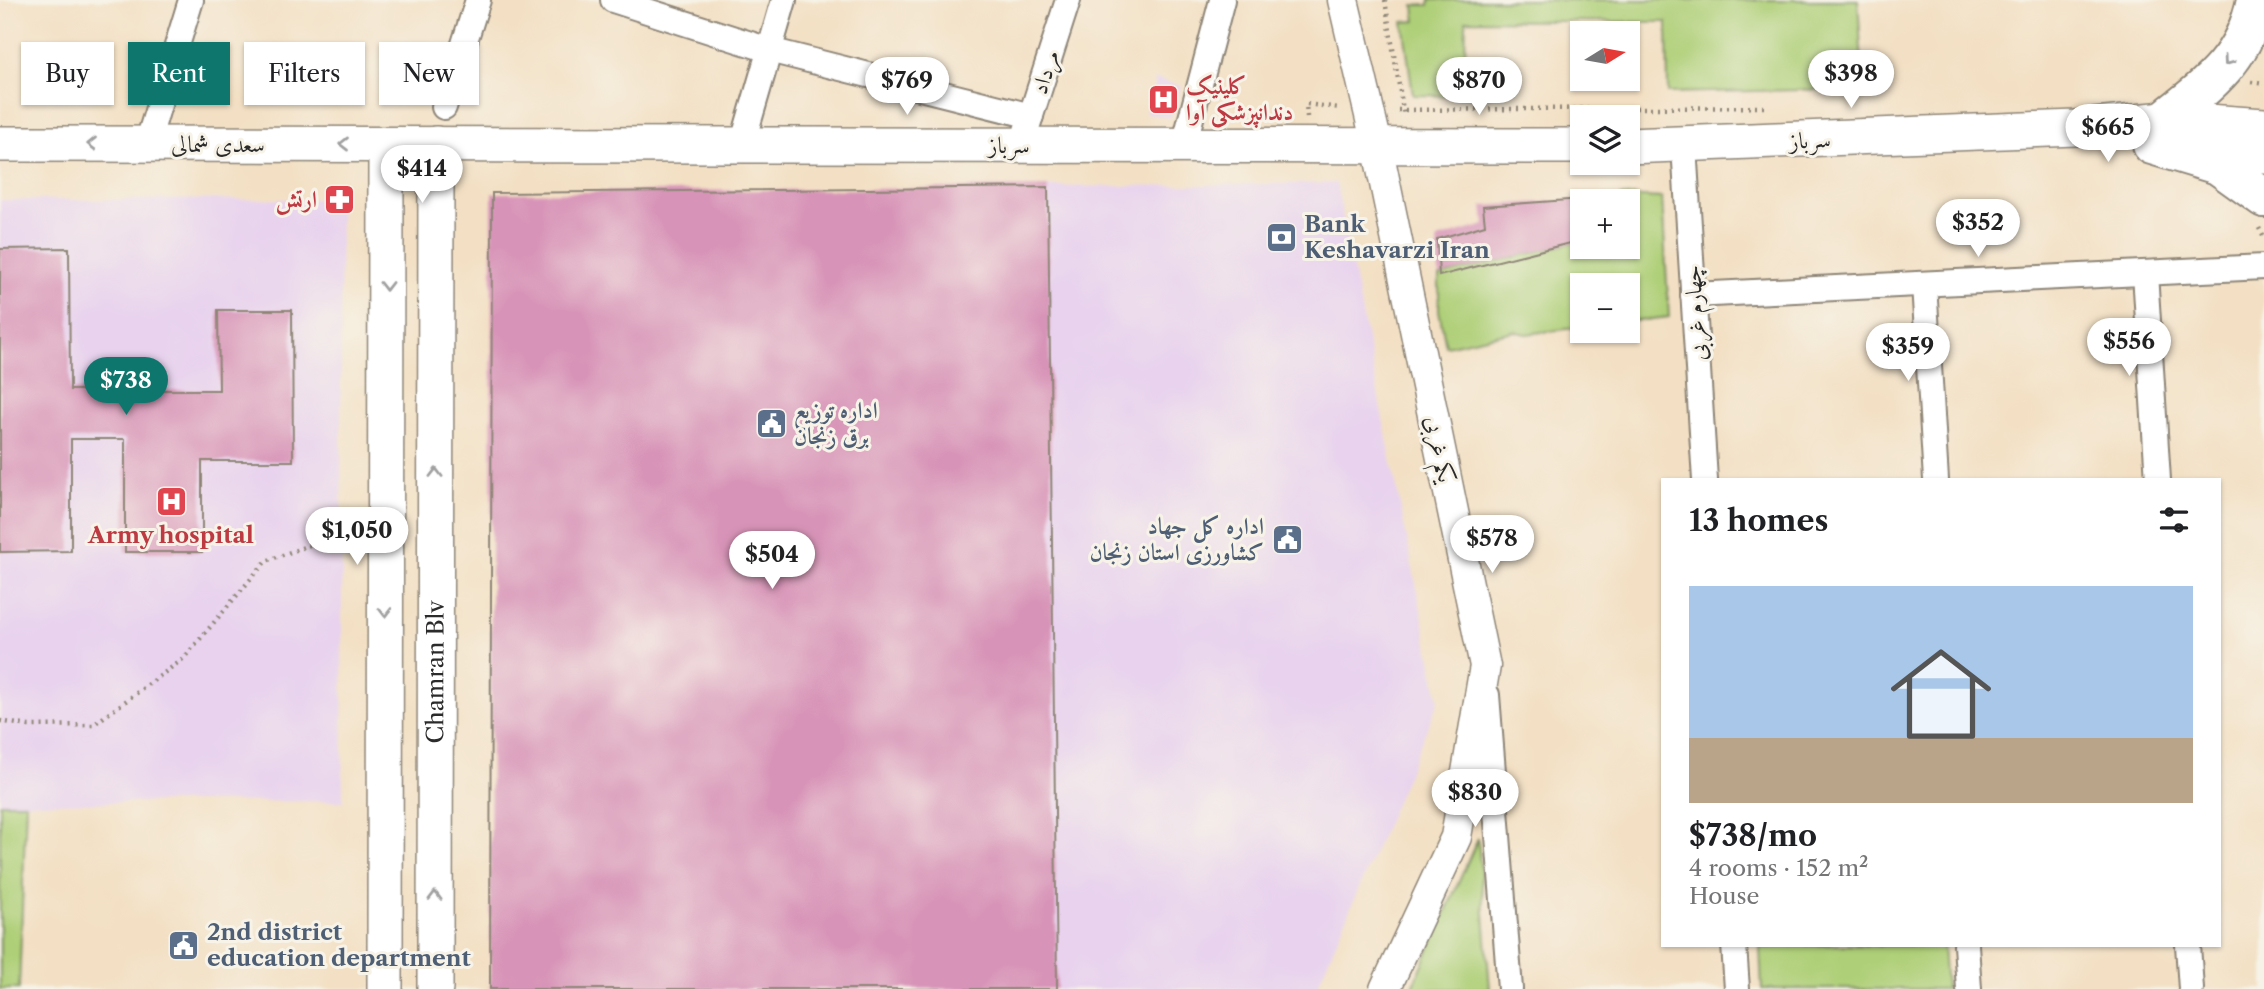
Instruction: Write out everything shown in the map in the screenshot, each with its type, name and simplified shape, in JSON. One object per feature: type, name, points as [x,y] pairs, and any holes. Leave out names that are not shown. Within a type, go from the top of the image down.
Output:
[{"type":"highway","points":[[2256,0],[2251,27],[2228,64],[2159,132],[2218,165],[2264,198]]},
{"type":"main road","name":"سرباز","points":[[1640,146],[2076,128],[2159,132],[2264,126]]},
{"type":"main road","name":"سرباز","points":[[436,144],[742,145],[1026,130],[1184,145],[1570,146]]},
{"type":"main road","name":"سرباز","points":[[2159,132],[2264,156]]},
{"type":"main road","name":"سعدی شمالی","points":[[0,144],[436,144]]},
{"type":"main road","name":"Chamran Blv","points":[[435,989],[436,144]]},
{"type":"main road","points":[[384,989],[386,145]]},
{"type":"main road","points":[[386,242],[404,231],[415,232],[425,236],[436,254]]},
{"type":"street","points":[[146,144],[191,0]]},
{"type":"street","points":[[444,107],[478,0]]},
{"type":"street","points":[[613,0],[1026,130]]},
{"type":"street","points":[[742,145],[784,0]]},
{"type":"street","name":"مرداد","points":[[1026,130],[1068,0]]},
{"type":"street","points":[[1184,145],[1222,0]]},
{"type":"street","name":"یکم غربی","points":[[1343,0],[1377,145],[1485,666],[1456,837],[1385,989]]},
{"type":"street","name":"چهارم غربی","points":[[1684,146],[1705,478]]},
{"type":"street","points":[[1693,295],[2264,267]]},
{"type":"street","points":[[2145,273],[2158,478]]},
{"type":"street","points":[[1924,284],[1936,478]]},
{"type":"street","points":[[1485,666],[1510,989]]},
{"type":"street","points":[[1734,947],[1737,989]]},
{"type":"street","points":[[1966,947],[1969,989]]},
{"type":"street","points":[[2188,947],[2191,989]]},
{"type":"path","points":[[1385,0],[1402,110],[1779,107]]},
{"type":"path","points":[[0,721],[29,726],[93,724],[183,660],[267,561],[385,517]]},
{"type":"shaded area","name":"کلینیک دندانپزشکی آوا","points":[[1156,79],[1181,86],[1170,118],[1145,113]]},
{"type":"shaded area","points":[[1336,183],[1439,700],[1316,989],[1057,989],[1048,187]]},
{"type":"shaded area","name":"Army hospital","points":[[340,199],[343,801],[0,803],[0,200]]},
{"type":"green space","points":[[1430,0],[1858,0],[1862,66],[1845,89],[1668,93],[1667,22],[1466,20],[1464,96],[1413,95],[1403,22],[1416,21],[1414,5],[1429,5]]},
{"type":"green space","points":[[1640,197],[1662,198],[1669,317],[1640,321],[1640,273],[1570,273],[1570,328],[1526,334],[1514,331],[1446,346],[1439,311],[1439,276],[1570,243],[1570,259],[1640,259]]},
{"type":"green space","points":[[0,803],[26,803],[19,989],[0,989]]},
{"type":"green space","points":[[1478,838],[1490,989],[1412,989]]},
{"type":"green space","points":[[1760,947],[1943,947],[1946,989],[1762,989]]},
{"type":"building","name":"اداره توزیع برق زنجان","points":[[1048,187],[1057,989],[490,989],[492,193]]},
{"type":"building","points":[[1570,200],[1570,243],[1439,276],[1437,239],[1485,225],[1483,206]]},
{"type":"building","points":[[69,248],[70,390],[219,390],[218,310],[292,310],[293,461],[202,461],[202,552],[125,552],[125,439],[71,439],[71,551],[0,552],[0,249]]},
{"type":"place","name":"کلینیک دندانپزشکی آوا","points":[[1163,99]]},
{"type":"place","name":"ارتش","points":[[340,199]]},
{"type":"place","name":"Bank Keshavarzi Iran","points":[[1281,237]]},
{"type":"place","name":"اداره توزیع برق زنجان","points":[[771,423]]},
{"type":"place","name":"Army hospital","points":[[171,501]]},
{"type":"place","name":"اداره کل جهاد کشاورزی استان زنجان","points":[[1287,539]]},
{"type":"place","name":"2nd district education department","points":[[184,945]]}]
